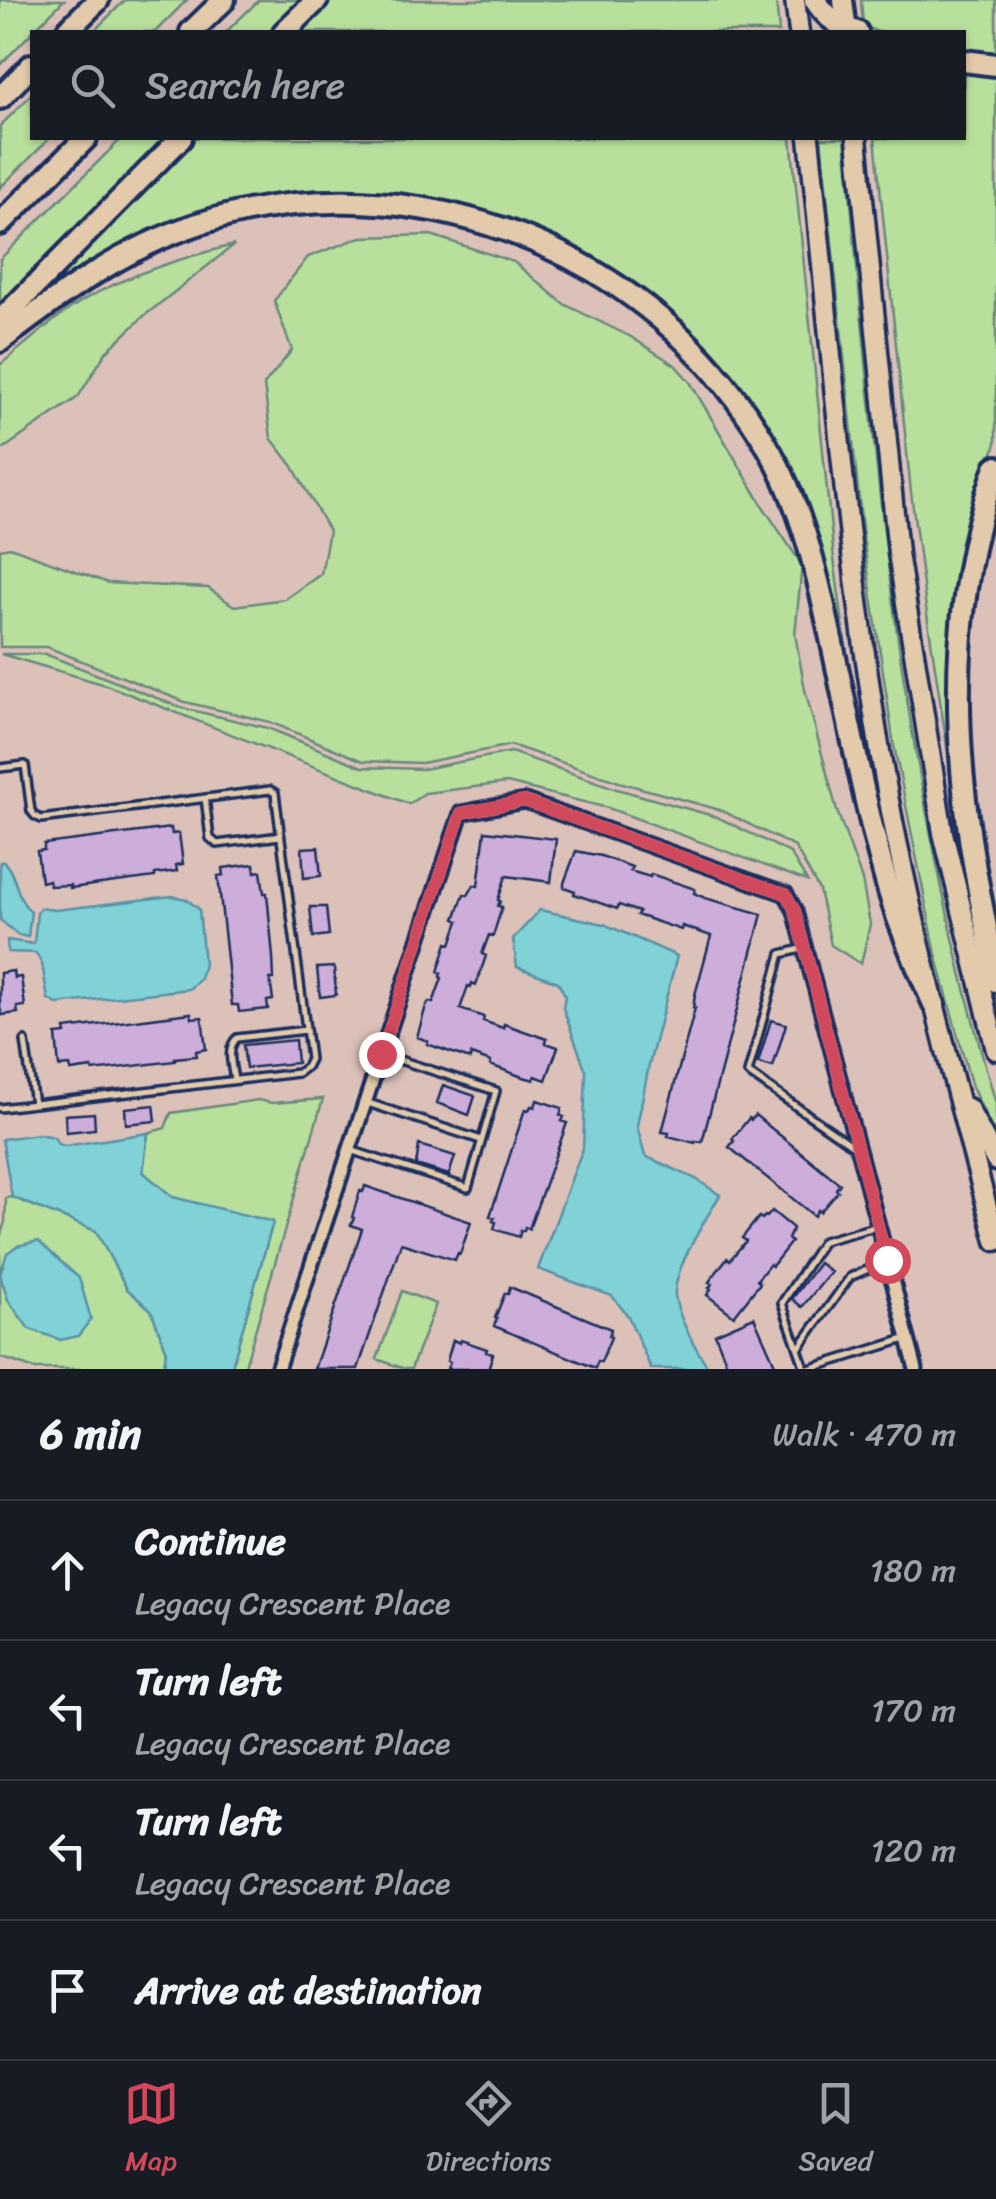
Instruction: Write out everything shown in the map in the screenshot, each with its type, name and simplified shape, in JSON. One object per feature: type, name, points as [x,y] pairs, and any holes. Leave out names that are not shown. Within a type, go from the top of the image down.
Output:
[{"type":"highway","points":[[68,30],[98,0]]},
{"type":"highway","points":[[193,30],[224,0]]},
{"type":"highway","points":[[286,30],[316,0]]},
{"type":"highway","points":[[815,0],[824,13],[849,30]]},
{"type":"highway","points":[[966,62],[996,65]]},
{"type":"highway","points":[[0,98],[30,68]]},
{"type":"highway","points":[[0,224],[84,140]]},
{"type":"highway","points":[[0,321],[179,140]]},
{"type":"highway","points":[[0,341],[68,289],[154,242],[204,222],[273,206],[308,203],[418,206],[492,224],[568,256],[641,302],[677,332],[740,404],[768,446],[790,493],[814,561],[883,870],[905,940],[934,1004]]},
{"type":"highway","points":[[996,467],[972,556],[959,674],[960,744],[970,838],[996,982]]},
{"type":"main road","points":[[795,0],[799,30]]},
{"type":"main road","points":[[843,0],[850,30]]},
{"type":"main road","points":[[810,140],[871,696],[896,834],[934,1004],[996,1241]]},
{"type":"main road","points":[[857,140],[898,553],[943,833],[996,1050]]},
{"type":"main road","points":[[954,1081],[996,1161]]},
{"type":"street","points":[[278,1369],[461,813],[524,801],[786,894],[795,911],[916,1369]]},
{"type":"lane","points":[[0,768],[25,765],[31,810],[41,818],[270,790],[275,793],[310,1059],[298,1072],[0,1108]]},
{"type":"lane","points":[[205,798],[210,838],[217,844],[280,836]]},
{"type":"lane","points":[[805,948],[781,954],[748,1072],[858,1150]]},
{"type":"lane","points":[[234,1080],[234,1040],[306,1030]]},
{"type":"lane","points":[[25,1041],[34,1104]]},
{"type":"lane","points":[[350,1150],[468,1188],[496,1092],[381,1054]]},
{"type":"lane","points":[[365,1102],[482,1140]]},
{"type":"lane","points":[[878,1226],[823,1241],[782,1302],[807,1369],[908,1338]]},
{"type":"lane","points":[[798,1349],[850,1277],[887,1260]]},
{"type":"green space","points":[[0,0],[64,0],[30,30],[0,65]]},
{"type":"green space","points":[[125,0],[187,0],[157,30],[95,30]]},
{"type":"green space","points":[[259,0],[305,0],[274,30],[228,30]]},
{"type":"green space","points":[[325,0],[776,0],[779,30],[293,30]]},
{"type":"green space","points":[[861,0],[996,0],[996,59],[966,57],[966,30],[873,30],[863,26]]},
{"type":"green space","points":[[966,69],[996,73],[996,443],[987,473],[956,766],[950,766],[911,492],[875,140],[966,140]]},
{"type":"green space","points":[[30,96],[30,140],[48,140],[0,188],[0,126]]},
{"type":"green space","points":[[120,140],[165,140],[0,306],[0,259]]},
{"type":"green space","points":[[185,140],[791,140],[834,559],[852,691],[812,533],[698,344],[471,211],[238,206],[11,326],[85,238]]},
{"type":"green space","points":[[821,140],[845,140],[878,478],[904,681],[943,894],[996,1104],[996,1137],[972,1087],[936,954],[894,746],[863,537]]},
{"type":"green space","points":[[431,235],[514,262],[564,304],[631,337],[675,365],[690,382],[802,565],[795,634],[805,690],[837,811],[862,880],[870,924],[861,964],[831,945],[819,890],[795,847],[720,810],[619,782],[511,745],[422,763],[363,761],[270,722],[185,702],[47,647],[0,647],[0,549],[10,547],[108,583],[208,588],[234,606],[285,599],[321,574],[329,531],[292,465],[271,438],[264,385],[292,350],[274,301],[308,257],[361,237]]},
{"type":"green space","points":[[234,245],[144,316],[106,352],[78,397],[0,451],[0,365],[64,313],[104,289],[159,267]]},
{"type":"green space","points":[[1,654],[45,654],[182,708],[268,728],[362,767],[423,769],[511,752],[617,789],[717,817],[790,853],[807,881],[608,808],[507,783],[425,793],[409,804],[106,685]]},
{"type":"green space","points":[[323,1099],[244,1369],[231,1369],[273,1222],[196,1206],[169,1195],[143,1172],[148,1133],[165,1128],[171,1113],[258,1100],[272,1103]]},
{"type":"green space","points":[[12,1197],[96,1231],[127,1289],[151,1309],[166,1349],[164,1369],[35,1369],[0,1357],[0,1238],[6,1198]]},
{"type":"green space","points":[[402,1291],[436,1304],[411,1369],[377,1359]]},
{"type":"water","points":[[0,862],[9,868],[22,900],[31,911],[28,937],[18,935],[0,920]]},
{"type":"water","points":[[172,896],[186,899],[199,909],[204,964],[200,979],[189,989],[57,1004],[48,999],[42,964],[36,953],[8,952],[7,940],[34,944],[40,908],[56,910]]},
{"type":"water","points":[[540,910],[604,924],[677,956],[637,1126],[645,1156],[696,1179],[720,1195],[679,1272],[675,1296],[684,1324],[709,1369],[651,1369],[628,1316],[612,1296],[538,1269],[583,1148],[586,1071],[563,1008],[565,995],[558,982],[517,967],[513,939]]},
{"type":"water","points":[[148,1133],[143,1172],[173,1197],[273,1222],[231,1369],[164,1369],[166,1349],[151,1310],[127,1289],[96,1231],[12,1197],[2,1139],[38,1134],[54,1137],[65,1146]]},
{"type":"water","points":[[38,1241],[79,1278],[91,1319],[78,1336],[61,1340],[29,1329],[8,1300],[0,1275],[7,1253]]},
{"type":"building","points":[[171,828],[172,834],[179,833],[183,864],[176,865],[177,871],[70,888],[50,886],[49,880],[41,882],[37,851],[44,850],[44,844]]},
{"type":"building","points":[[485,831],[556,839],[551,882],[506,876],[493,936],[489,935],[482,954],[486,956],[476,985],[468,986],[460,1009],[503,1028],[504,1024],[547,1039],[546,1043],[558,1047],[546,1080],[520,1076],[471,1055],[470,1059],[427,1044],[428,1041],[417,1037],[426,1006],[433,1003],[442,978],[438,972],[459,921],[455,919],[464,894],[478,886]]},
{"type":"building","points":[[318,847],[321,876],[304,878],[302,848]]},
{"type":"building","points":[[576,851],[601,856],[632,867],[630,871],[650,877],[651,874],[695,889],[694,893],[705,898],[762,914],[702,1142],[662,1132],[711,936],[682,926],[681,930],[619,905],[617,909],[574,894],[564,883]]},
{"type":"building","points":[[254,864],[255,872],[261,871],[267,893],[273,1000],[267,1001],[268,1009],[239,1012],[238,1005],[232,1005],[218,876],[224,875],[223,868]]},
{"type":"building","points":[[310,907],[326,907],[329,935],[313,937]]},
{"type":"building","points":[[334,967],[336,995],[320,997],[317,968]]},
{"type":"building","points":[[13,971],[14,978],[21,977],[25,1006],[17,1007],[18,1013],[2,1015],[0,973]]},
{"type":"building","points":[[191,1013],[192,1018],[202,1017],[206,1049],[196,1051],[197,1056],[93,1071],[59,1067],[56,1035],[66,1034],[65,1029]]},
{"type":"building","points":[[771,1020],[786,1024],[773,1067],[758,1063]]},
{"type":"building","points":[[295,1040],[297,1063],[246,1068],[243,1045]]},
{"type":"building","points":[[443,1085],[475,1096],[469,1115],[437,1103]]},
{"type":"building","points":[[537,1100],[562,1108],[562,1121],[567,1123],[529,1229],[521,1230],[519,1237],[494,1229],[495,1217],[490,1216],[525,1109],[535,1107]]},
{"type":"building","points":[[154,1105],[156,1121],[126,1124],[125,1108]]},
{"type":"building","points":[[94,1113],[95,1129],[66,1132],[65,1115]]},
{"type":"building","points":[[755,1115],[840,1184],[814,1216],[729,1147]]},
{"type":"building","points":[[419,1145],[455,1156],[449,1175],[416,1165]]},
{"type":"building","points":[[365,1186],[471,1222],[455,1260],[401,1243],[358,1369],[314,1369],[362,1229],[351,1225],[360,1191]]},
{"type":"building","points":[[772,1211],[793,1228],[788,1239],[791,1242],[757,1280],[760,1283],[734,1316],[707,1295],[712,1284],[709,1282],[746,1241],[742,1238],[759,1217],[767,1217]]},
{"type":"building","points":[[819,1263],[831,1272],[802,1307],[792,1299]]},
{"type":"building","points":[[510,1287],[611,1329],[601,1362],[595,1368],[494,1326]]},
{"type":"building","points":[[754,1317],[777,1369],[729,1369],[715,1334]]},
{"type":"building","points":[[453,1340],[487,1349],[493,1354],[488,1369],[447,1369]]},
{"type":"route","points":[[381,1054],[461,813],[524,801],[786,894],[795,911],[887,1260]]}]
